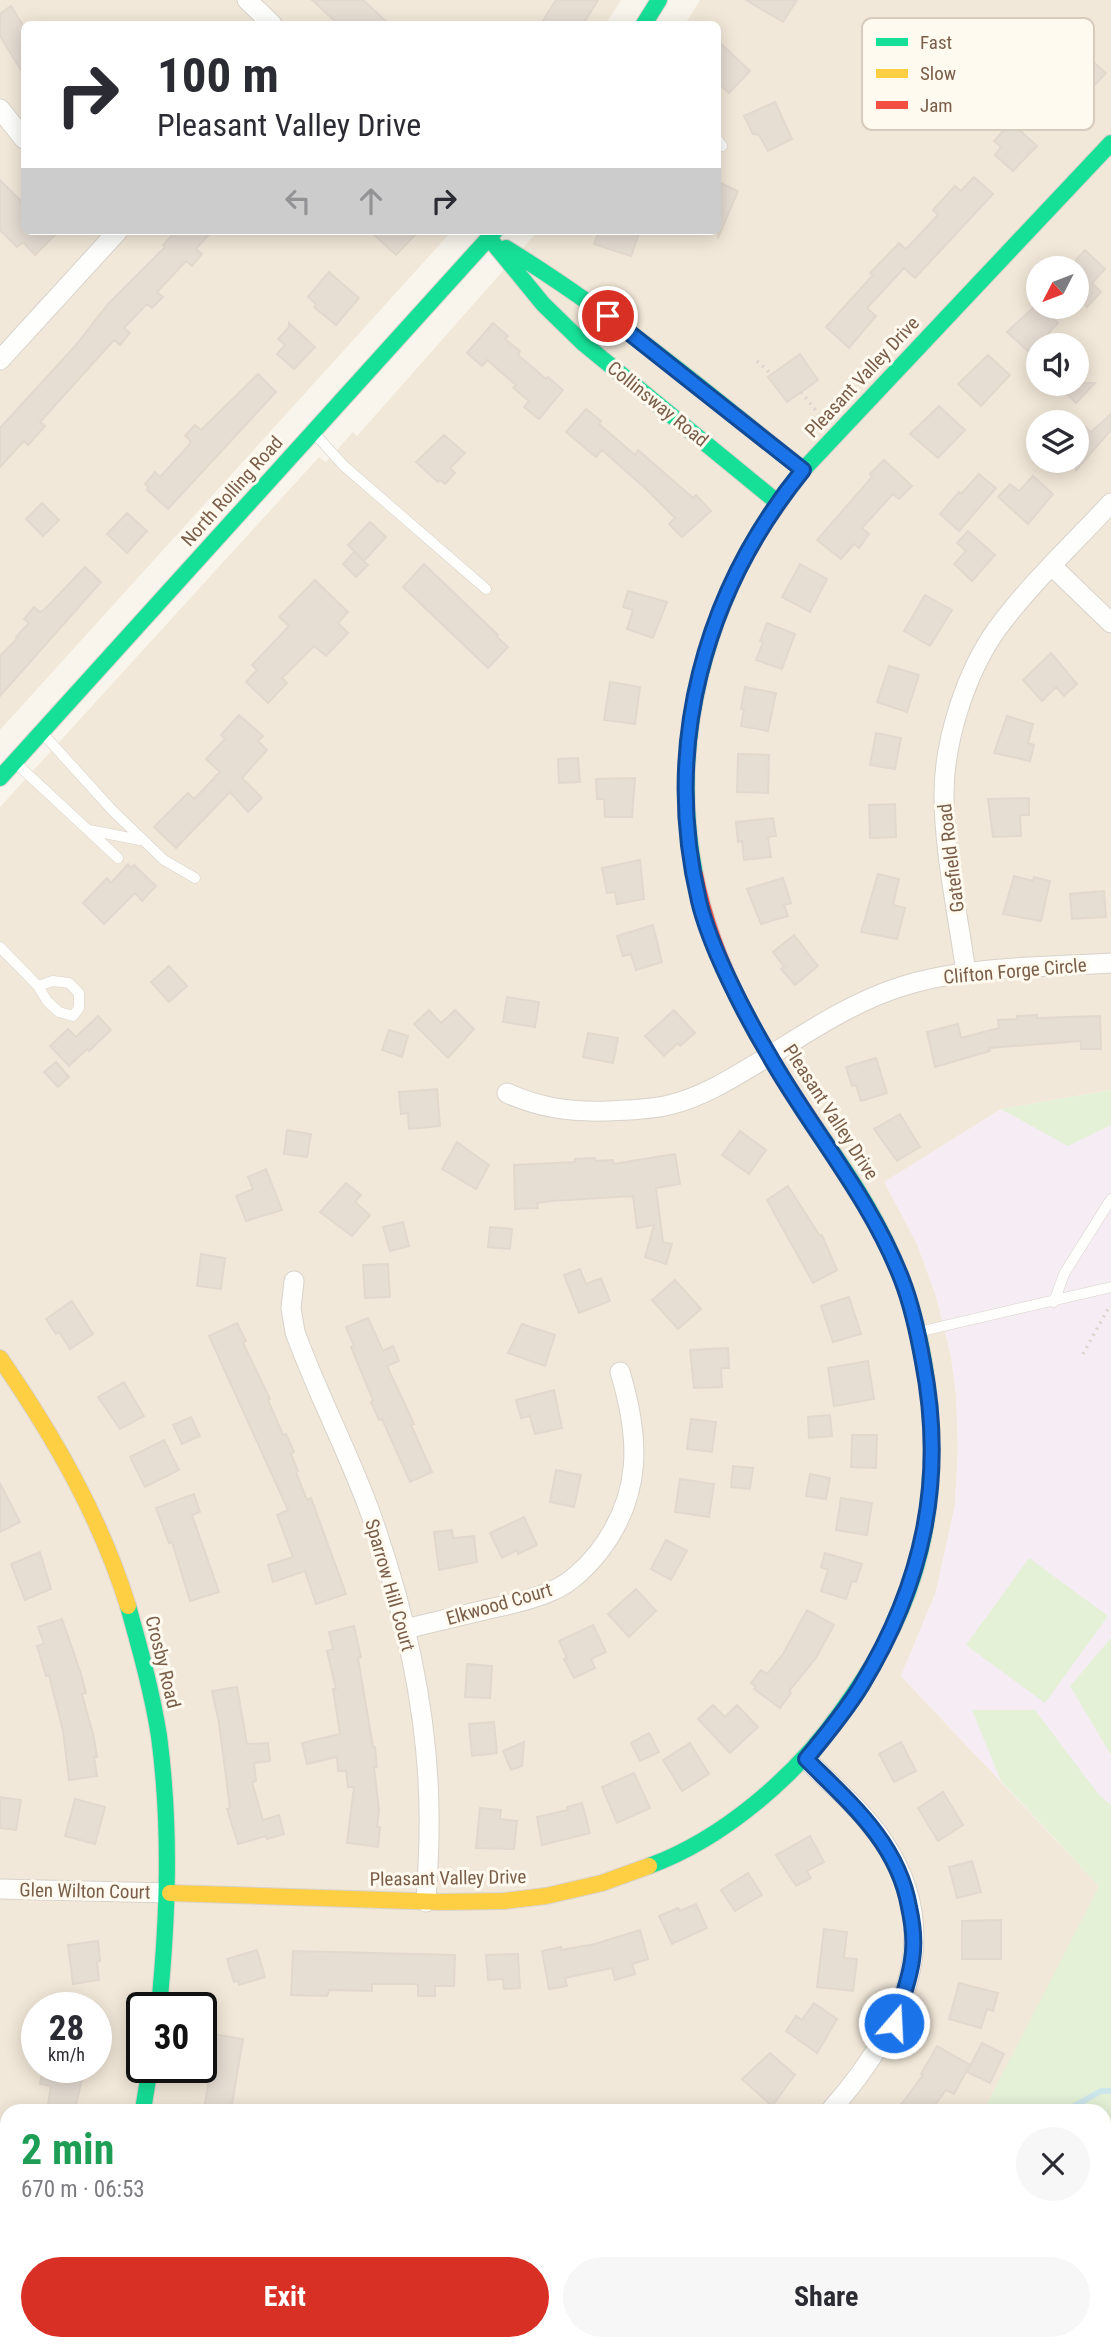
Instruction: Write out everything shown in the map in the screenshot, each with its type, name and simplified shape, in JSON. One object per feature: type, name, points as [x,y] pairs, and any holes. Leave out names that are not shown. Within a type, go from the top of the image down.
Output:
[{"type":"street","points":[[247,0],[269,21]]},
{"type":"street","points":[[646,21],[659,0]]},
{"type":"street","points":[[0,109],[21,135]]},
{"type":"street","name":"Pleasant Valley Drive","points":[[170,1893],[426,1902],[501,1901],[546,1896],[601,1883],[650,1866],[699,1844],[737,1819],[773,1791],[806,1759],[860,1688],[904,1602],[919,1558],[929,1503],[932,1447],[929,1392],[917,1332],[903,1282],[885,1241],[860,1194],[769,1055],[717,950],[700,903],[690,852],[686,797],[688,740],[695,687],[726,593],[752,542],[777,502],[803,470],[1111,143]]},
{"type":"street","points":[[0,360],[114,235]]},
{"type":"street","name":"North Rolling Road","points":[[0,778],[313,432],[486,235]]},
{"type":"street","name":"Collinsway Road","points":[[490,235],[543,304],[583,343],[777,502]]},
{"type":"street","name":"Collinsway Road","points":[[491,235],[559,279],[803,470]]},
{"type":"street","name":"Gatefield Road","points":[[966,973],[946,831],[944,792],[949,749],[959,708],[973,670],[996,631],[1111,503]]},
{"type":"street","points":[[1052,566],[1111,623]]},
{"type":"street","name":"Clifton Forge Circle","points":[[508,1093],[531,1103],[577,1111],[633,1110],[668,1105],[724,1084],[865,1000],[930,978],[1111,963]]},
{"type":"street","name":"Sparrow Hill Court","points":[[294,1281],[291,1308],[295,1332],[376,1527],[405,1629],[417,1685],[424,1733],[429,1832],[426,1902]]},
{"type":"street","name":"Crosby Road","points":[[0,1358],[42,1420],[74,1476],[107,1547],[134,1625],[152,1695],[164,1766],[170,1830],[170,1893],[161,1992]]},
{"type":"street","name":"Elkwood Court","points":[[405,1629],[527,1600],[556,1590],[593,1560],[610,1538],[624,1512],[634,1468],[631,1407],[620,1372]]},
{"type":"street","points":[[806,1759],[858,1810],[882,1840],[898,1867],[907,1892],[914,1930],[913,1959],[894,2023],[871,2062],[836,2104]]},
{"type":"street","name":"Glen Wilton Court","points":[[0,1889],[170,1893]]},
{"type":"street","points":[[144,2104],[147,2083]]},
{"type":"lane","points":[[313,432],[344,466],[486,589]]},
{"type":"lane","points":[[42,733],[65,760],[164,860],[195,878]]},
{"type":"lane","points":[[15,762],[118,858]]},
{"type":"lane","points":[[88,830],[144,841]]},
{"type":"lane","points":[[0,947],[38,986]]},
{"type":"lane","points":[[1054,1302],[1064,1274],[1111,1199]]},
{"type":"lane","points":[[917,1332],[1111,1287]]},
{"type":"path","points":[[757,361],[769,372]]},
{"type":"path","points":[[801,392],[822,418]]},
{"type":"path","points":[[1083,1354],[1110,1305]]},
{"type":"shaded area","points":[[0,0],[621,0],[608,21],[21,21],[21,235],[448,235],[0,730]]},
{"type":"shaded area","points":[[700,0],[1111,0],[1111,1090],[1001,1109],[885,1182],[917,1244],[936,1296],[951,1356],[958,1449],[955,1505],[936,1592],[901,1676],[1099,1886],[991,2104],[0,2104],[0,807],[319,457],[326,462],[353,432],[357,436],[534,235],[721,235],[721,21],[687,21]]},
{"type":"shaded area","points":[[1111,1090],[1111,1898],[901,1676],[936,1592],[955,1505],[958,1449],[951,1356],[936,1296],[917,1244],[884,1182],[1001,1109]]},
{"type":"green space","points":[[1111,1090],[1111,1125],[1068,1146],[1001,1109]]},
{"type":"green space","points":[[1029,1558],[1108,1616],[1045,1703],[966,1645]]},
{"type":"green space","points":[[1111,1638],[1111,1755],[1070,1686]]},
{"type":"green space","points":[[972,1710],[1035,1710],[1099,1795],[1111,1805],[1111,2104],[987,2104],[1099,1886],[1001,1781]]},
{"type":"building","points":[[312,0],[363,0],[386,21],[335,21]]},
{"type":"building","points":[[556,0],[598,0],[585,21],[543,21]]},
{"type":"building","points":[[746,0],[797,0],[783,22]]},
{"type":"building","points":[[11,6],[21,22],[21,70],[0,36],[0,14]]},
{"type":"building","points":[[721,44],[750,71],[729,93],[721,86]]},
{"type":"building","points":[[1094,63],[1106,73],[1094,86]]},
{"type":"building","points":[[775,102],[792,139],[768,151],[759,135],[753,134],[744,116]]},
{"type":"building","points":[[1004,130],[1020,130],[1037,146],[1013,171],[995,155],[1001,147],[994,141]]},
{"type":"building","points":[[974,177],[993,194],[915,278],[904,268],[867,308],[876,316],[849,348],[826,327],[873,275],[870,273],[899,243],[906,249],[938,215],[933,210],[955,186],[961,191]]},
{"type":"building","points":[[0,180],[21,201],[21,235],[55,235],[35,255],[23,242],[17,247],[0,230]]},
{"type":"building","points":[[721,183],[738,191],[721,231]]},
{"type":"building","points":[[172,235],[208,235],[196,249],[202,254],[192,266],[186,261],[157,292],[163,297],[152,308],[147,304],[124,328],[130,333],[120,345],[114,340],[40,422],[45,426],[28,445],[24,441],[0,467],[0,428],[76,345],[108,304],[165,247],[163,245]]},
{"type":"building","points":[[374,235],[415,235],[396,255]]},
{"type":"building","points":[[597,235],[639,235],[631,256],[594,244]]},
{"type":"building","points":[[1085,250],[1105,269],[1092,283],[1101,292],[1089,305],[1089,256],[1080,256]]},
{"type":"building","points":[[329,272],[359,298],[336,325],[314,307],[316,304],[308,297]]},
{"type":"building","points":[[1026,314],[1026,319],[1054,319],[1058,323],[1049,333],[1026,333],[1026,349],[1007,332]]},
{"type":"building","points":[[289,323],[315,347],[294,369],[277,354],[285,345],[278,339],[289,327]]},
{"type":"building","points":[[493,323],[508,336],[505,339],[520,351],[518,355],[563,390],[539,419],[524,407],[529,401],[513,388],[516,385],[487,360],[482,366],[467,353]]},
{"type":"building","points":[[800,354],[818,380],[787,402],[768,377]]},
{"type":"building","points":[[988,355],[1010,375],[981,406],[958,384]]},
{"type":"building","points":[[258,374],[276,392],[168,509],[147,490],[149,488],[145,484],[155,472],[160,477],[189,445],[191,441],[185,436],[195,425],[201,430]]},
{"type":"building","points":[[1069,396],[1083,396],[1076,403]]},
{"type":"building","points":[[939,406],[965,430],[938,458],[910,434]]},
{"type":"building","points":[[586,409],[635,455],[638,450],[693,498],[696,495],[711,511],[682,537],[669,524],[675,518],[646,489],[602,450],[596,457],[566,432]]},
{"type":"building","points":[[1111,414],[1111,430],[1089,455],[1089,430],[1091,432]]},
{"type":"building","points":[[444,435],[465,453],[450,468],[455,473],[445,484],[440,480],[438,482],[416,462]]},
{"type":"building","points":[[884,460],[912,486],[899,499],[893,494],[862,528],[869,534],[859,548],[854,544],[841,559],[817,540]]},
{"type":"building","points":[[979,474],[996,488],[959,531],[940,514]]},
{"type":"building","points":[[1033,476],[1053,494],[1028,524],[998,497],[1010,484],[1019,491]]},
{"type":"building","points":[[42,503],[59,520],[43,536],[26,519]]},
{"type":"building","points":[[127,513],[147,531],[127,553],[107,534]]},
{"type":"building","points":[[370,522],[386,537],[364,561],[348,545]]},
{"type":"building","points":[[968,531],[995,555],[972,581],[954,564],[966,551],[957,543]]},
{"type":"building","points":[[354,552],[368,565],[356,577],[343,564]]},
{"type":"building","points":[[424,564],[508,647],[488,668],[403,587]]},
{"type":"building","points":[[800,564],[827,579],[810,612],[782,597]]},
{"type":"building","points":[[85,567],[101,582],[0,696],[0,656],[29,623],[24,619],[34,607],[40,612],[44,610]]},
{"type":"building","points":[[315,580],[348,612],[338,623],[348,633],[326,656],[314,646],[282,678],[287,683],[268,703],[246,682],[257,670],[252,665],[289,626],[279,617]]},
{"type":"building","points":[[628,591],[667,602],[653,638],[627,629],[633,610],[623,607]]},
{"type":"building","points":[[925,595],[952,610],[930,646],[904,631]]},
{"type":"building","points":[[767,623],[795,634],[782,669],[756,660]]},
{"type":"building","points":[[1051,653],[1077,684],[1064,696],[1056,687],[1042,701],[1023,680]]},
{"type":"building","points":[[889,666],[919,675],[907,712],[877,702]]},
{"type":"building","points":[[610,682],[640,687],[635,724],[604,720]]},
{"type":"building","points":[[745,687],[776,693],[768,731],[741,726]]},
{"type":"building","points":[[239,715],[263,736],[258,741],[267,750],[242,778],[262,798],[248,812],[230,792],[176,848],[154,827],[188,793],[194,799],[220,772],[206,759],[225,739],[221,735]]},
{"type":"building","points":[[1007,716],[1033,724],[1028,743],[1034,745],[1030,761],[994,753]]},
{"type":"building","points":[[876,733],[901,738],[895,769],[870,765]]},
{"type":"building","points":[[738,754],[769,755],[768,793],[737,792]]},
{"type":"building","points":[[578,758],[580,782],[559,783],[558,759]]},
{"type":"building","points":[[635,778],[632,817],[605,817],[604,799],[597,799],[596,779]]},
{"type":"building","points":[[1029,798],[1029,815],[1020,815],[1021,836],[993,837],[988,799]]},
{"type":"building","points":[[895,804],[896,837],[870,838],[869,805]]},
{"type":"building","points":[[773,818],[776,836],[768,837],[771,857],[744,860],[742,841],[738,842],[736,822]]},
{"type":"building","points":[[640,860],[644,899],[617,904],[615,892],[607,893],[602,868]]},
{"type":"building","points":[[128,864],[131,868],[134,865],[156,886],[142,901],[135,893],[104,924],[83,903],[107,878],[111,883]]},
{"type":"building","points":[[878,874],[899,879],[893,905],[905,908],[897,939],[861,932]]},
{"type":"building","points":[[1014,876],[1033,881],[1034,877],[1050,881],[1041,921],[1003,914]]},
{"type":"building","points":[[783,878],[791,903],[784,905],[788,916],[761,924],[747,889]]},
{"type":"building","points":[[1104,891],[1106,917],[1072,919],[1070,894]]},
{"type":"building","points":[[653,925],[662,962],[636,970],[631,954],[623,956],[617,936]]},
{"type":"building","points":[[794,935],[818,966],[795,985],[781,969],[784,967],[773,952]]},
{"type":"building","points":[[169,966],[187,986],[169,1002],[151,982]]},
{"type":"building","points":[[507,997],[539,1002],[535,1027],[503,1022]]},
{"type":"building","points":[[429,1010],[441,1023],[455,1010],[474,1029],[448,1058],[414,1024]]},
{"type":"building","points":[[674,1010],[695,1033],[664,1056],[645,1036]]},
{"type":"building","points":[[1037,1015],[1037,1018],[1100,1016],[1101,1049],[1081,1049],[1081,1041],[989,1048],[990,1051],[935,1067],[927,1032],[958,1024],[961,1038],[999,1028],[998,1020]]},
{"type":"building","points":[[98,1016],[111,1030],[69,1066],[50,1046],[68,1029],[76,1037]]},
{"type":"building","points":[[389,1030],[408,1036],[402,1057],[382,1050]]},
{"type":"building","points":[[588,1033],[618,1038],[613,1063],[583,1057]]},
{"type":"building","points":[[876,1058],[887,1093],[861,1101],[856,1085],[852,1086],[846,1067]]},
{"type":"building","points":[[56,1062],[69,1077],[58,1087],[44,1072]]},
{"type":"building","points":[[437,1089],[440,1126],[409,1129],[408,1113],[401,1114],[399,1092]]},
{"type":"building","points":[[900,1114],[920,1147],[897,1161],[874,1129]]},
{"type":"building","points":[[287,1130],[311,1134],[307,1157],[284,1154]]},
{"type":"building","points":[[740,1131],[766,1150],[749,1174],[722,1155]]},
{"type":"building","points":[[457,1142],[489,1165],[476,1189],[442,1169]]},
{"type":"building","points":[[675,1154],[680,1184],[656,1188],[663,1242],[672,1244],[666,1264],[645,1257],[654,1225],[637,1228],[633,1196],[552,1201],[537,1203],[538,1208],[515,1209],[514,1165],[575,1162],[575,1159],[595,1158],[595,1161],[613,1160],[613,1164]]},
{"type":"building","points":[[266,1169],[282,1210],[246,1221],[236,1196],[253,1189],[248,1177]]},
{"type":"building","points":[[346,1183],[361,1195],[355,1202],[370,1215],[352,1236],[320,1212]]},
{"type":"building","points":[[788,1186],[820,1236],[822,1235],[837,1270],[813,1283],[767,1200]]},
{"type":"building","points":[[403,1222],[409,1246],[390,1251],[383,1227]]},
{"type":"building","points":[[490,1227],[512,1229],[510,1249],[488,1247]]},
{"type":"building","points":[[201,1254],[225,1258],[221,1289],[197,1286]]},
{"type":"building","points":[[388,1264],[390,1297],[365,1298],[363,1265]]},
{"type":"building","points":[[580,1269],[586,1284],[601,1278],[610,1301],[579,1313],[564,1275]]},
{"type":"building","points":[[675,1280],[701,1309],[678,1329],[652,1300]]},
{"type":"building","points":[[849,1297],[861,1334],[833,1342],[821,1306]]},
{"type":"building","points":[[72,1301],[93,1334],[70,1349],[46,1319]]},
{"type":"building","points":[[368,1318],[383,1351],[393,1346],[399,1361],[387,1366],[414,1424],[411,1425],[432,1472],[410,1482],[382,1419],[379,1420],[371,1402],[373,1400],[351,1347],[354,1346],[346,1327]]},
{"type":"building","points":[[237,1323],[283,1435],[286,1434],[294,1452],[291,1454],[298,1471],[296,1472],[307,1500],[311,1498],[346,1594],[316,1604],[305,1571],[273,1582],[268,1565],[293,1557],[277,1515],[288,1510],[209,1336]]},
{"type":"building","points":[[522,1324],[555,1335],[545,1366],[508,1353]]},
{"type":"building","points":[[728,1348],[729,1368],[721,1368],[722,1387],[694,1388],[690,1350]]},
{"type":"building","points":[[868,1361],[874,1399],[834,1406],[828,1368]]},
{"type":"building","points":[[124,1382],[144,1416],[120,1429],[98,1397]]},
{"type":"building","points":[[554,1390],[562,1428],[535,1434],[530,1416],[521,1418],[516,1400]]},
{"type":"building","points":[[830,1415],[832,1436],[809,1438],[808,1417]]},
{"type":"building","points":[[191,1417],[200,1436],[182,1444],[173,1425]]},
{"type":"building","points":[[691,1419],[716,1422],[712,1452],[687,1449]]},
{"type":"building","points":[[852,1435],[877,1435],[876,1468],[851,1467]]},
{"type":"building","points":[[164,1440],[179,1470],[145,1487],[130,1457]]},
{"type":"building","points":[[733,1466],[753,1468],[750,1489],[731,1487]]},
{"type":"building","points":[[556,1470],[581,1475],[574,1507],[550,1502]]},
{"type":"building","points":[[810,1474],[830,1478],[826,1499],[806,1496]]},
{"type":"building","points":[[680,1479],[714,1484],[709,1517],[675,1512]]},
{"type":"building","points":[[0,1483],[20,1522],[0,1532]]},
{"type":"building","points":[[194,1494],[200,1512],[192,1515],[219,1592],[190,1601],[172,1542],[169,1543],[156,1508]]},
{"type":"building","points":[[841,1498],[872,1503],[867,1535],[836,1530]]},
{"type":"building","points":[[524,1517],[537,1545],[518,1554],[517,1550],[502,1558],[490,1533]]},
{"type":"building","points":[[452,1530],[453,1538],[474,1536],[477,1562],[439,1570],[434,1532]]},
{"type":"building","points":[[666,1540],[687,1551],[671,1580],[651,1569]]},
{"type":"building","points":[[40,1552],[51,1589],[25,1600],[11,1564]]},
{"type":"building","points":[[825,1553],[862,1564],[846,1599],[821,1591],[828,1570],[821,1567]]},
{"type":"building","points":[[636,1589],[656,1611],[629,1637],[608,1614]]},
{"type":"building","points":[[807,1610],[834,1625],[816,1658],[789,1691],[791,1693],[780,1708],[754,1689],[756,1687],[751,1683],[761,1670],[767,1674],[783,1654]]},
{"type":"building","points":[[62,1619],[86,1693],[82,1694],[97,1757],[94,1757],[97,1776],[69,1780],[63,1731],[49,1675],[46,1676],[37,1646],[44,1644],[38,1627]]},
{"type":"building","points":[[593,1625],[606,1652],[591,1659],[595,1668],[574,1678],[564,1659],[567,1658],[559,1641]]},
{"type":"building","points":[[354,1626],[375,1747],[377,1767],[374,1767],[379,1810],[377,1827],[380,1827],[378,1847],[347,1843],[354,1787],[348,1787],[346,1771],[338,1771],[337,1757],[307,1764],[302,1743],[340,1734],[333,1689],[336,1689],[327,1651],[333,1649],[329,1632]]},
{"type":"building","points":[[467,1664],[492,1666],[490,1698],[465,1697]]},
{"type":"building","points":[[237,1687],[247,1744],[268,1743],[270,1761],[254,1763],[256,1781],[252,1782],[263,1820],[279,1815],[284,1834],[238,1844],[227,1809],[230,1808],[212,1691]]},
{"type":"building","points":[[713,1705],[725,1717],[737,1705],[758,1727],[730,1753],[698,1719]]},
{"type":"building","points":[[494,1722],[497,1753],[472,1756],[469,1724]]},
{"type":"building","points":[[649,1733],[659,1752],[640,1761],[631,1743]]},
{"type":"building","points":[[524,1742],[522,1766],[511,1770],[503,1751]]},
{"type":"building","points":[[901,1742],[916,1771],[894,1782],[879,1754]]},
{"type":"building","points":[[690,1743],[709,1774],[682,1791],[663,1760]]},
{"type":"building","points":[[634,1773],[650,1808],[617,1823],[602,1787]]},
{"type":"building","points":[[943,1792],[963,1825],[938,1841],[918,1808]]},
{"type":"building","points":[[0,1797],[21,1800],[16,1830],[0,1828]]},
{"type":"building","points":[[75,1799],[105,1807],[95,1844],[65,1836]]},
{"type":"building","points":[[582,1803],[590,1833],[542,1845],[537,1817],[568,1810],[567,1807]]},
{"type":"building","points":[[480,1808],[501,1810],[500,1819],[517,1821],[514,1849],[476,1848]]},
{"type":"building","points":[[810,1836],[824,1862],[807,1871],[811,1878],[796,1886],[776,1855]]},
{"type":"building","points":[[972,1861],[981,1892],[957,1898],[949,1867]]},
{"type":"building","points":[[748,1873],[762,1895],[735,1911],[721,1890]]},
{"type":"building","points":[[696,1904],[707,1928],[672,1944],[659,1916]]},
{"type":"building","points":[[1001,1920],[1001,1959],[962,1959],[962,1921]]},
{"type":"building","points":[[824,1929],[847,1932],[844,1958],[857,1959],[853,1991],[817,1987]]},
{"type":"building","points":[[640,1930],[648,1959],[632,1964],[635,1974],[615,1980],[612,1968],[565,1978],[567,1986],[549,1989],[542,1951],[595,1944]]},
{"type":"building","points":[[98,1941],[99,1980],[73,1984],[68,1945]]},
{"type":"building","points":[[257,1950],[265,1977],[239,1985],[238,1981],[234,1982],[227,1959]]},
{"type":"building","points":[[293,1951],[455,1955],[454,1986],[435,1986],[435,1996],[418,1996],[416,1984],[372,1984],[372,1991],[329,1990],[327,1996],[291,1995]]},
{"type":"building","points":[[518,1954],[520,1988],[504,1989],[503,1979],[488,1980],[486,1955]]},
{"type":"building","points":[[959,1983],[998,1993],[993,2011],[987,2009],[981,2028],[949,2019]]},
{"type":"building","points":[[814,2003],[837,2019],[817,2053],[786,2031],[796,2016],[802,2020]]},
{"type":"building","points":[[217,2035],[243,2039],[232,2104],[205,2104],[208,2083],[217,2083]]},
{"type":"building","points":[[982,2043],[1004,2054],[990,2083],[967,2072]]},
{"type":"building","points":[[937,2046],[970,2065],[954,2094],[946,2090],[936,2104],[901,2104],[923,2075],[921,2074]]},
{"type":"building","points":[[770,2053],[795,2075],[773,2104],[770,2104],[742,2079]]},
{"type":"building","points":[[40,2083],[81,2083],[76,2104],[48,2104],[51,2086]]},
{"type":"waterway","points":[[1078,2104],[1101,2091],[1111,2091]]},
{"type":"traffic: fast","points":[[646,21],[659,0]]},
{"type":"traffic: fast","points":[[695,874],[687,795],[692,718],[699,679],[710,642],[723,604],[746,555],[803,470],[1111,143]]},
{"type":"traffic: fast","points":[[0,778],[491,235]]},
{"type":"traffic: fast","points":[[489,238],[543,304],[583,343],[777,502]]},
{"type":"traffic: fast","points":[[506,248],[621,326],[803,470]]},
{"type":"traffic: fast","points":[[649,1866],[704,1840],[756,1803],[780,1782],[823,1736],[863,1680],[892,1630],[907,1595],[923,1539],[929,1498],[930,1414],[926,1372],[917,1331],[906,1292],[876,1221],[816,1128]]},
{"type":"traffic: fast","points":[[128,1606],[153,1703],[163,1770],[167,1871],[160,1992]]},
{"type":"traffic: fast","points":[[144,2104],[147,2083]]},
{"type":"traffic: slow","points":[[0,1358],[73,1477],[104,1540],[128,1606]]},
{"type":"traffic: slow","points":[[170,1893],[442,1902],[504,1901],[546,1896],[602,1883],[649,1866]]},
{"type":"traffic: jam","points":[[695,874],[714,942],[742,1007],[816,1128]]},
{"type":"route","points":[[608,316],[803,470],[777,502],[752,542],[726,593],[708,642],[695,687],[688,740],[686,797],[690,852],[700,903],[717,950],[769,1055],[860,1194],[885,1241],[903,1282],[917,1332],[929,1392],[932,1447],[929,1503],[912,1580],[882,1649],[860,1688],[806,1759],[858,1810],[882,1840],[898,1867],[907,1892],[914,1930],[913,1959],[894,2023]]}]
